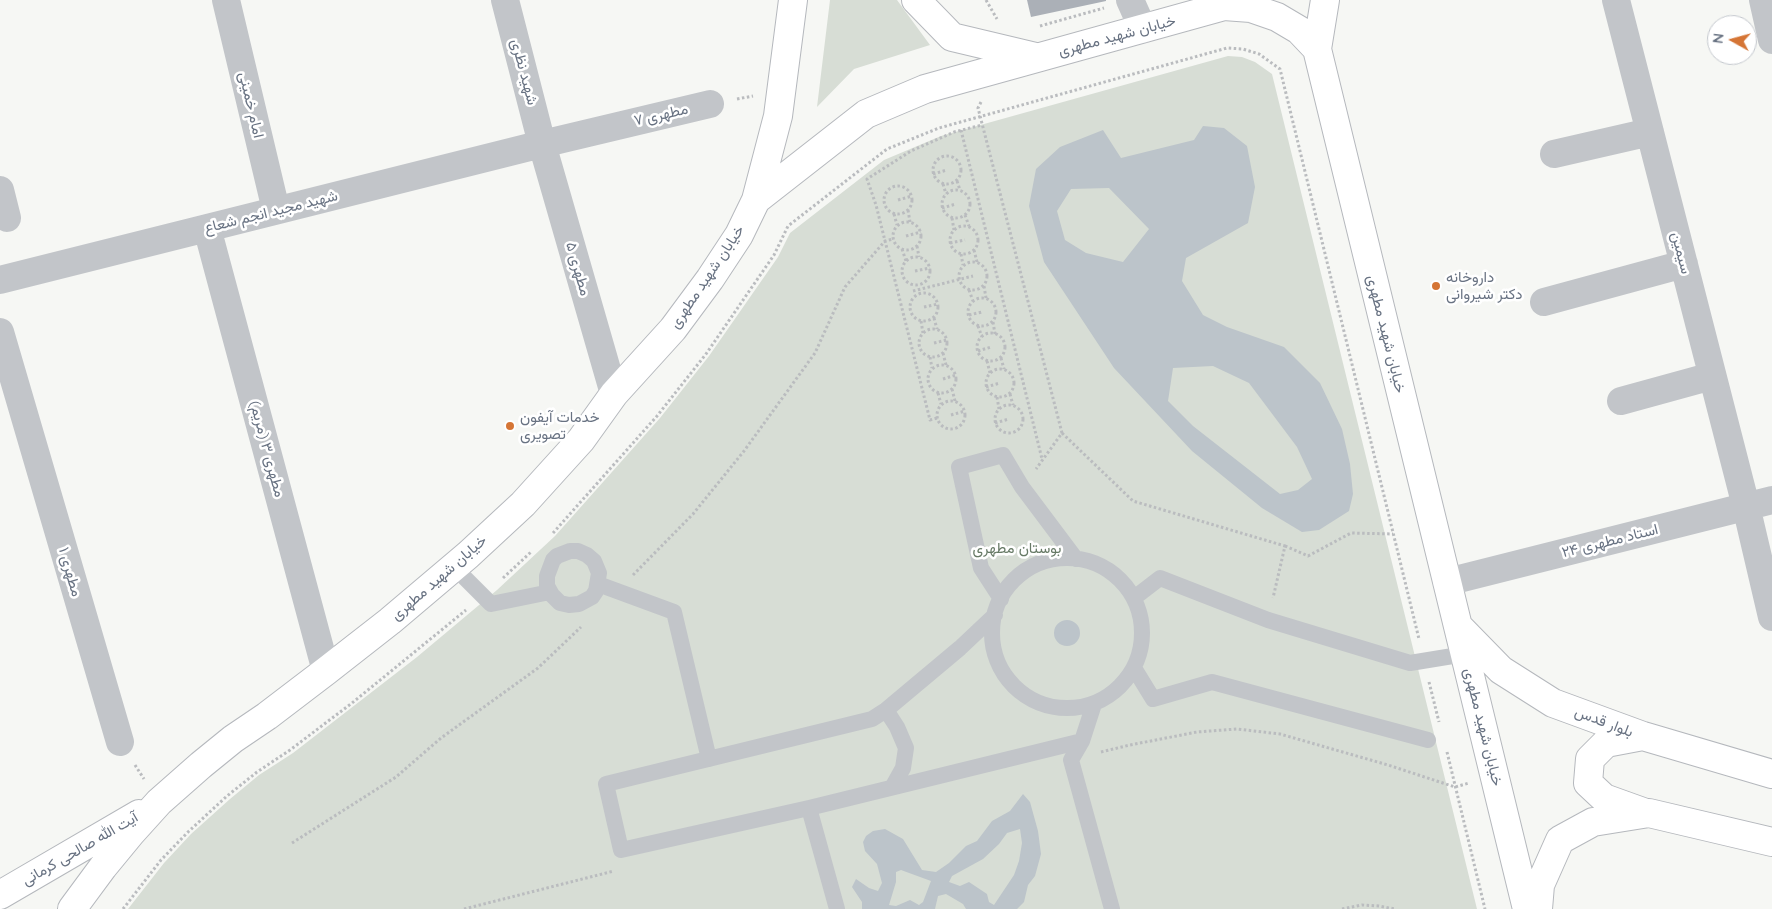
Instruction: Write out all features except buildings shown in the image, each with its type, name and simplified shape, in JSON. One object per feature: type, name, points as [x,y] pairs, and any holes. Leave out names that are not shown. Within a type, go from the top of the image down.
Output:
[{"type":"main road","name":"خیابان شهید مطهری","points":[[72,909],[103,867],[159,802],[233,739],[267,716],[326,671],[454,567],[524,504],[581,440],[614,394],[673,329],[739,235],[756,200],[778,116],[793,0]]},
{"type":"main road","name":"خیابان شهید مطهری","points":[[916,0],[952,37],[1000,60]]},
{"type":"main road","points":[[1317,48],[1325,0]]},
{"type":"main road","name":"خیابان شهید مطهری","points":[[756,200],[866,114],[1000,60],[1038,58],[1224,6],[1251,8],[1276,17],[1299,30],[1317,48],[1527,909]]},
{"type":"main road","name":"بلوار قدس","points":[[1458,626],[1501,670],[1553,703],[1643,736],[1772,774]]},
{"type":"main road","points":[[1643,736],[1606,743],[1590,759],[1588,783],[1604,798],[1649,813],[1772,842]]},
{"type":"main road","name":"آیت الله صالحی کرمانی","points":[[0,895],[159,802]]},
{"type":"main road","points":[[1538,909],[1540,885],[1560,840],[1593,822],[1649,813]]},
{"type":"street","name":"امام خمینی","points":[[226,0],[276,210]]},
{"type":"street","name":"شهید نظری","points":[[505,0],[542,144]]},
{"type":"street","points":[[1130,0],[1143,29]]},
{"type":"street","name":"سیمین","points":[[1616,0],[1746,506],[1772,617]]},
{"type":"street","points":[[1763,0],[1772,40]]},
{"type":"street","name":"مطهری ۷","points":[[542,144],[710,104]]},
{"type":"street","points":[[1554,154],[1650,132]]},
{"type":"street","name":"شهید مجید انجم شعاع","points":[[0,280],[542,144]]},
{"type":"street","name":"مطهری ۵","points":[[542,144],[614,394]]},
{"type":"street","points":[[0,190],[8,218]]},
{"type":"street","name":"مطهری ۳ (مریم)","points":[[207,228],[326,671]]},
{"type":"street","points":[[1544,302],[1684,264]]},
{"type":"street","name":"مطهری ۱","points":[[0,332],[120,742]]},
{"type":"street","points":[[1622,401],[1712,376]]},
{"type":"street","name":"استاد مطهری ۲۴","points":[[1447,582],[1772,500]]},
{"type":"lane","points":[[1001,599],[981,568],[959,467],[1003,455],[1022,487],[1076,559]]},
{"type":"lane","points":[[570,551],[578,552],[594,561],[599,573],[598,584],[592,597],[579,604],[569,605],[560,603],[550,592],[547,586],[547,576],[550,565],[557,556],[570,551]]},
{"type":"lane","points":[[1058,558],[1094,563],[1110,571],[1123,583],[1134,598],[1140,615],[1142,633],[1140,651],[1134,668],[1123,683],[1110,695],[1094,704],[1076,708],[1058,708],[1040,704],[1011,684],[1001,669],[995,652],[992,633],[994,615],[1001,599],[1011,584],[1032,567],[1058,558]]},
{"type":"lane","points":[[454,567],[491,604],[550,592]]},
{"type":"lane","points":[[1134,598],[1160,578],[1268,620],[1410,663],[1465,654]]},
{"type":"lane","points":[[598,584],[674,612],[709,759]]},
{"type":"lane","points":[[994,615],[960,648],[886,710],[872,719],[606,784],[621,850],[809,808],[1082,741]]},
{"type":"lane","points":[[1134,668],[1153,699],[1212,682],[1428,740]]},
{"type":"lane","points":[[1094,704],[1082,741],[1071,760],[1112,909]]},
{"type":"lane","points":[[886,710],[906,748],[903,768],[893,786]]},
{"type":"lane","points":[[809,808],[837,909]]},
{"type":"path","points":[[986,0],[1002,26],[1015,32],[978,108],[1062,433],[1133,501],[1285,546],[1308,556],[1351,533],[1394,534]]},
{"type":"path","points":[[1036,28],[1130,0]]},
{"type":"path","points":[[774,255],[788,226],[887,149],[938,128],[1227,48],[1243,49],[1259,54],[1280,70],[1440,724]]},
{"type":"path","name":"مطهری ۷","points":[[710,104],[781,91]]},
{"type":"path","points":[[937,418],[930,420],[876,205],[867,179],[911,151],[961,130],[982,125]]},
{"type":"path","points":[[961,130],[1042,460]]},
{"type":"path","points":[[944,156],[951,156],[957,160],[961,167],[961,174],[957,181],[951,184],[943,184],[933,174],[933,166],[937,160],[944,156]]},
{"type":"path","points":[[961,167],[969,165]]},
{"type":"path","points":[[933,174],[947,170]]},
{"type":"path","points":[[957,181],[960,190]]},
{"type":"path","points":[[943,184],[946,194]]},
{"type":"path","points":[[894,186],[902,186],[912,196],[908,210],[901,214],[894,214],[887,210],[884,203],[884,196],[894,186]]},
{"type":"path","points":[[952,190],[960,190],[966,194],[969,208],[965,215],[959,218],[952,218],[945,214],[942,208],[942,200],[952,190]]},
{"type":"path","points":[[898,200],[912,196]]},
{"type":"path","points":[[969,201],[978,199]]},
{"type":"path","points":[[876,205],[884,203]]},
{"type":"path","points":[[942,208],[956,204]]},
{"type":"path","points":[[908,210],[910,222]]},
{"type":"path","points":[[894,214],[897,225]]},
{"type":"path","points":[[965,215],[969,226]]},
{"type":"path","points":[[952,218],[954,230]]},
{"type":"path","points":[[903,222],[910,222],[917,226],[921,232],[920,240],[917,246],[910,250],[902,249],[896,246],[893,232],[897,225],[903,222]]},
{"type":"path","points":[[961,226],[969,226],[975,230],[978,236],[978,244],[968,254],[961,254],[954,250],[950,243],[951,236],[954,230],[961,226]]},
{"type":"path","points":[[906,236],[921,232]]},
{"type":"path","points":[[978,236],[986,235]]},
{"type":"path","points":[[885,241],[893,239]]},
{"type":"path","points":[[950,243],[965,240]]},
{"type":"path","points":[[917,246],[919,258]]},
{"type":"path","points":[[902,249],[906,261]]},
{"type":"path","points":[[974,250],[978,262]]},
{"type":"path","points":[[961,254],[963,266]]},
{"type":"path","points":[[911,286],[926,282],[930,275],[930,268],[926,261],[912,257],[906,261],[902,268],[902,275],[905,282],[911,286],[914,297]]},
{"type":"path","points":[[970,262],[978,262],[984,266],[987,272],[987,280],[984,286],[977,290],[970,290],[963,286],[960,280],[960,272],[963,266],[970,262]]},
{"type":"path","points":[[915,271],[930,268]]},
{"type":"path","points":[[987,272],[995,270]]},
{"type":"path","points":[[894,277],[902,275]]},
{"type":"path","points":[[913,291],[974,276]]},
{"type":"path","points":[[926,282],[928,294]]},
{"type":"path","points":[[984,286],[986,298]]},
{"type":"path","points":[[970,290],[973,301]]},
{"type":"path","points":[[921,293],[928,294],[935,297],[938,311],[934,318],[928,321],[921,321],[914,317],[910,311],[910,303],[914,297],[921,293]]},
{"type":"path","points":[[979,298],[986,298],[993,302],[996,308],[996,315],[992,322],[986,326],[978,326],[972,322],[969,308],[973,301],[979,298]]},
{"type":"path","points":[[924,307],[938,304]]},
{"type":"path","points":[[996,308],[1004,306]]},
{"type":"path","points":[[902,313],[910,311]]},
{"type":"path","points":[[969,315],[982,312]]},
{"type":"path","points":[[934,318],[937,329]]},
{"type":"path","points":[[921,321],[923,333]]},
{"type":"path","points":[[992,322],[995,334]]},
{"type":"path","points":[[978,326],[982,337]]},
{"type":"path","points":[[930,329],[937,329],[944,333],[947,347],[937,357],[930,357],[923,353],[919,346],[919,339],[923,333],[930,329]]},
{"type":"path","points":[[988,334],[995,334],[1002,338],[1005,344],[1005,352],[1001,358],[995,361],[987,361],[981,358],[978,344],[982,337],[988,334]]},
{"type":"path","points":[[934,343],[947,340]]},
{"type":"path","points":[[1005,344],[1013,342]]},
{"type":"path","points":[[911,349],[919,346]]},
{"type":"path","points":[[978,351],[991,347]]},
{"type":"path","points":[[943,353],[946,365]]},
{"type":"path","points":[[930,357],[932,369]]},
{"type":"path","points":[[1001,358],[1004,369],[1010,373],[1014,380],[1014,387],[1010,394],[1004,398],[990,393],[986,387],[986,379],[990,373],[1004,369]]},
{"type":"path","points":[[987,361],[990,373]]},
{"type":"path","points":[[939,365],[946,365],[956,375],[956,383],[946,393],[938,393],[928,383],[929,375],[932,369],[939,365]]},
{"type":"path","points":[[942,379],[956,375]]},
{"type":"path","points":[[1014,380],[1022,378]]},
{"type":"path","points":[[920,384],[928,383]]},
{"type":"path","points":[[986,387],[1000,384]]},
{"type":"path","points":[[952,389],[955,401]]},
{"type":"path","points":[[938,393],[941,404],[937,418],[941,425],[947,429],[955,429],[961,425],[965,418],[965,411],[962,405],[955,401],[941,404]]},
{"type":"path","points":[[1010,394],[1013,405]]},
{"type":"path","points":[[997,397],[999,409]]},
{"type":"path","points":[[1006,405],[1013,405],[1019,409],[1023,416],[1023,423],[1019,430],[1013,433],[1006,433],[999,429],[995,423],[995,415],[999,409],[1006,405]]},
{"type":"path","points":[[951,415],[965,411]]},
{"type":"path","points":[[1023,416],[1031,414]]},
{"type":"path","points":[[995,423],[1010,419]]},
{"type":"path","points":[[1022,487],[1062,433]]},
{"type":"path","points":[[1268,620],[1285,546]]},
{"type":"path","points":[[1071,760],[1130,745],[1187,734],[1237,729],[1280,734],[1388,765],[1455,787],[1495,777]]},
{"type":"path","points":[[120,742],[159,802]]},
{"type":"path","points":[[1446,751],[1485,909]]},
{"type":"path","points":[[123,909],[161,860],[188,832]]},
{"type":"path","points":[[464,909],[619,870]]},
{"type":"path","points":[[1342,909],[1362,905],[1394,909]]},
{"type":"green space","points":[[830,0],[897,0],[930,45],[854,69],[817,107]]},
{"type":"green space","name":"بوستان مطهری","points":[[1228,56],[1242,57],[1255,62],[1272,74],[1477,909],[128,909],[164,863],[191,834],[230,799],[259,775],[293,753],[417,657],[497,590],[555,536],[660,418],[709,356],[778,257],[790,233],[884,160],[941,136]]},
{"type":"shaded area","points":[[1203,126],[1224,128],[1247,146],[1255,187],[1248,223],[1186,258],[1182,281],[1203,315],[1227,327],[1284,347],[1320,383],[1342,429],[1350,464],[1353,494],[1349,511],[1319,530],[1302,532],[1262,508],[1192,451],[1114,368],[1044,262],[1029,206],[1036,169],[1060,147],[1103,130],[1121,158],[1194,140]],"holes":[[[1109,188],[1149,229],[1123,262],[1086,253],[1065,240],[1057,211],[1071,189]],[[1213,366],[1249,383],[1297,447],[1312,479],[1298,490],[1280,494],[1193,426],[1168,401],[1173,368]]]},
{"type":"shaded area","points":[[1067,620],[1076,624],[1080,633],[1076,642],[1067,646],[1058,642],[1054,633],[1058,624]]},
{"type":"shaded area","points":[[1023,794],[1030,802],[1038,831],[1041,854],[1035,876],[1028,885],[1024,902],[1017,909],[966,909],[963,904],[946,894],[938,896],[935,909],[862,909],[862,902],[852,887],[856,879],[869,888],[878,891],[882,883],[877,864],[865,851],[863,842],[866,836],[873,831],[885,829],[903,839],[922,870],[936,872],[949,863],[966,846],[977,841],[992,821],[1010,811]],"holes":[[[1020,829],[1022,843],[1019,861],[1014,875],[994,905],[989,902],[987,894],[969,882],[960,886],[949,882],[952,876],[983,859],[999,844],[1007,833]],[[901,870],[931,881],[923,902],[919,905],[910,900],[896,906],[889,905],[896,882],[896,872]]]},
{"type":"place","name":"داروخانه دکتر شیروانی","points":[[1436,286]]},
{"type":"place","name":"خدمات آیفون تصویری","points":[[510,426]]}]
